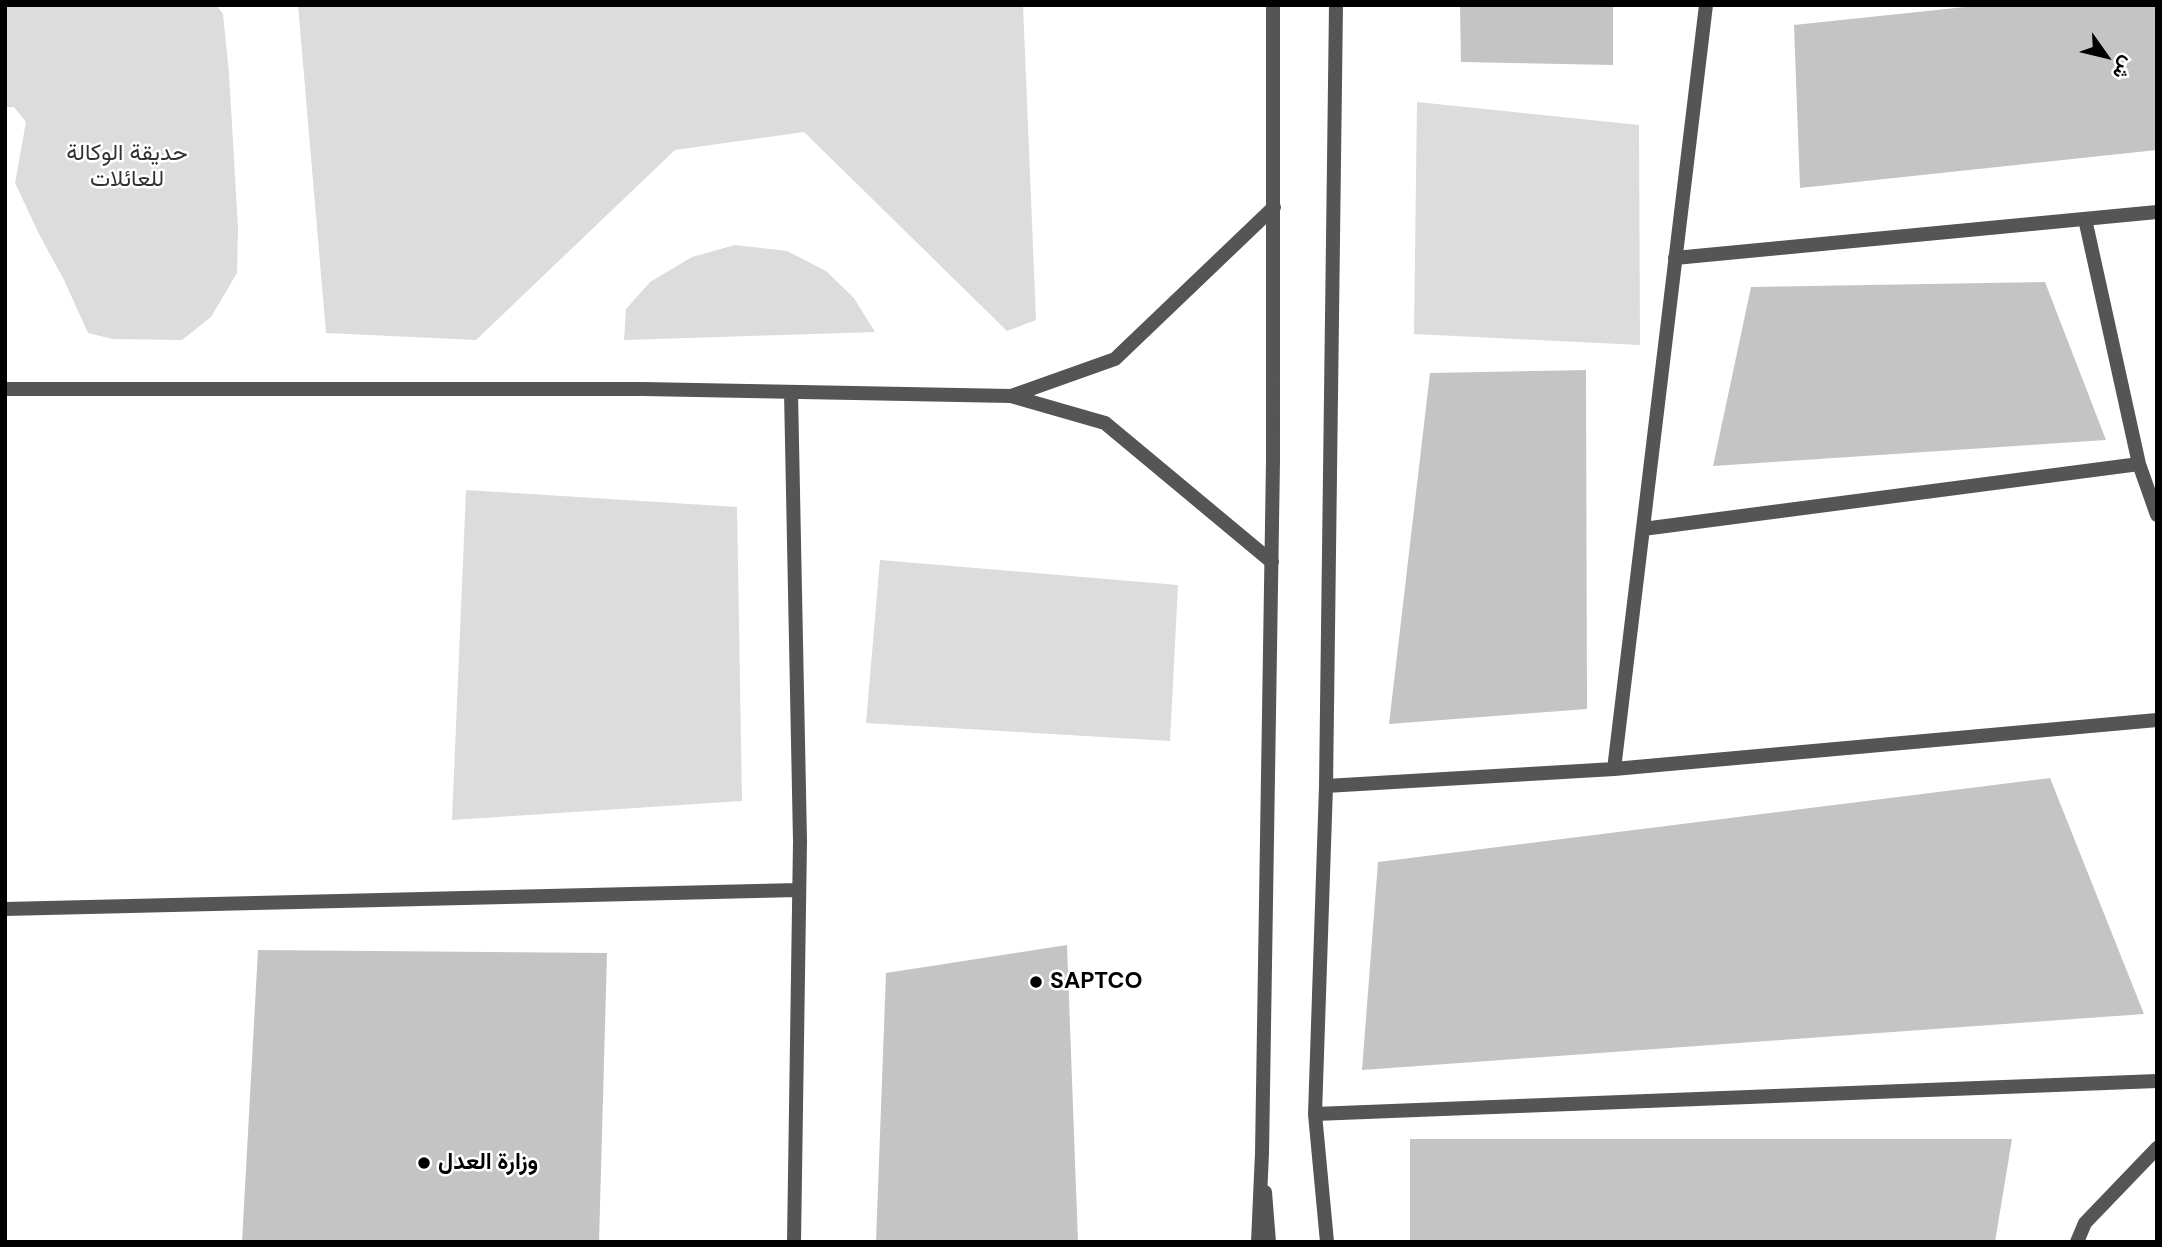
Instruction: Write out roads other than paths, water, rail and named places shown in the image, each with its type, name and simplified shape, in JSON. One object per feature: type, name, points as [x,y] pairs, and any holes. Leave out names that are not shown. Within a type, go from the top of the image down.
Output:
[{"type":"street","points":[[1258,1242],[1262,1153],[1272,562],[1273,5]]},
{"type":"street","points":[[1327,1242],[1315,1114],[1326,786],[1336,5]]},
{"type":"street","points":[[1614,769],[1706,5]]},
{"type":"street","points":[[1011,396],[1115,359],[1274,207]]},
{"type":"street","points":[[1675,258],[2157,212]]},
{"type":"street","points":[[2085,219],[2139,464],[2157,515]]},
{"type":"street","points":[[5,389],[643,389],[1011,396],[1105,423],[1272,562]]},
{"type":"street","points":[[791,392],[800,827],[794,1242]]},
{"type":"street","points":[[1643,529],[2139,464]]},
{"type":"street","points":[[1326,786],[1614,769],[2157,720]]},
{"type":"street","points":[[5,909],[798,890]]},
{"type":"street","points":[[1315,1114],[2157,1081]]},
{"type":"street","points":[[2077,1242],[2085,1223],[2157,1148]]},
{"type":"street","points":[[1262,1153],[1269,1242]]},
{"type":"place","name":"SAPTCO","points":[[1036,982]]},
{"type":"place","name":"وزارة العدل","points":[[424,1163]]},
{"type":"park label","name":"حديقة الوكالة للعائلات","points":[[127,167]]}]
